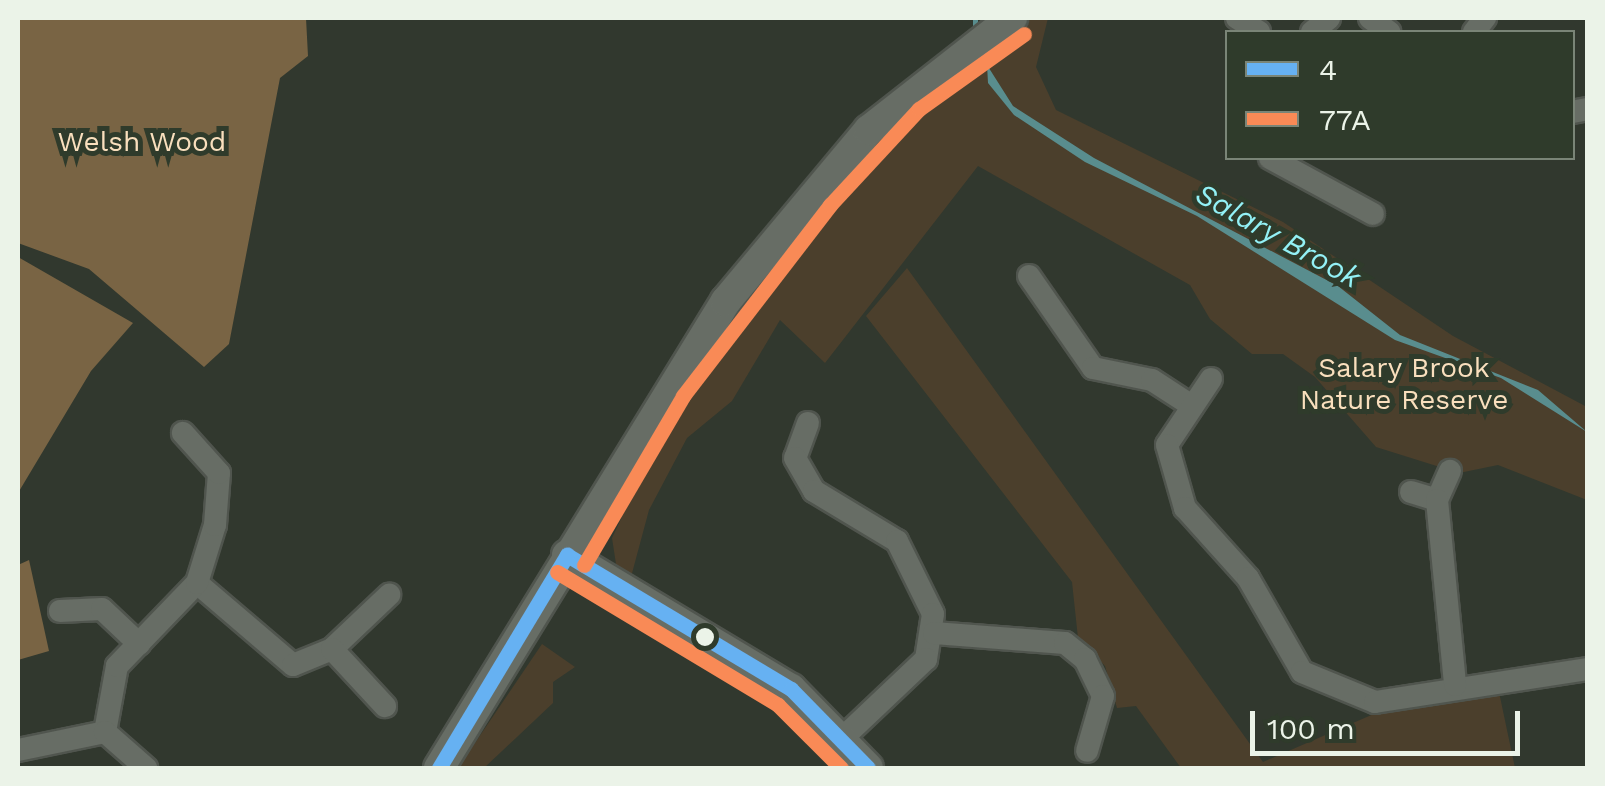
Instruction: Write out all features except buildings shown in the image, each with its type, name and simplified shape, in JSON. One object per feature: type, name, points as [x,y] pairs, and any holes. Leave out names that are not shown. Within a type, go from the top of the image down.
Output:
[{"type":"street","points":[[439,768],[666,385],[815,192],[906,94],[1012,18]]},
{"type":"street","points":[[1274,160],[1373,214]]},
{"type":"street","points":[[1029,276],[1094,368],[1152,380],[1192,406]]},
{"type":"street","points":[[1211,379],[1167,445],[1185,508],[1248,578],[1302,672],[1375,702],[1456,685],[1588,669]]},
{"type":"street","points":[[794,458],[808,424]]},
{"type":"street","points":[[105,732],[117,666],[197,583],[219,473],[184,433]]},
{"type":"street","points":[[770,457],[794,458]]},
{"type":"street","points":[[794,458],[814,491],[897,541],[926,585],[934,633],[905,684],[845,736]]},
{"type":"street","points":[[1450,470],[1437,500],[1456,685]]},
{"type":"street","points":[[1411,492],[1437,500]]},
{"type":"street","points":[[566,555],[791,689],[845,736],[868,768]]},
{"type":"street","points":[[197,583],[292,665],[332,649],[389,595]]},
{"type":"street","points":[[60,611],[102,608],[139,644]]},
{"type":"street","points":[[934,633],[1064,643],[1085,659],[1103,696],[1087,751]]},
{"type":"street","points":[[332,649],[385,706]]},
{"type":"street","points":[[18,750],[105,732]]},
{"type":"street","points":[[105,732],[146,768]]},
{"type":"green space","name":"Welsh Wood","points":[[18,18],[306,18],[308,56],[280,78],[229,344],[204,367],[89,269],[18,243]]},
{"type":"green space","name":"Salary Brook Nature Reserve","points":[[1022,18],[1048,18],[1036,67],[1056,110],[1283,222],[1453,336],[1587,407],[1587,500],[1498,465],[1459,473],[1376,447],[1315,377],[1283,354],[1252,354],[1210,319],[1190,285],[978,166],[825,363],[780,320],[732,401],[687,438],[649,510],[631,577],[616,564],[612,538],[707,355],[754,289],[884,135]]},
{"type":"green space","points":[[18,257],[133,323],[91,371],[18,493]]},
{"type":"green space","points":[[907,268],[1263,762],[1376,713],[1499,692],[1515,768],[1181,768],[1136,706],[1117,708],[1105,666],[1078,638],[1072,582],[866,316]]},
{"type":"green space","points":[[29,560],[49,651],[18,660],[18,565]]},
{"type":"green space","points":[[542,644],[575,667],[553,682],[553,703],[484,768],[458,768]]},
{"type":"water","points":[[987,65],[1013,106],[1094,158],[1338,286],[1400,335],[1538,390],[1587,432],[1501,378],[1395,340],[1197,216],[1085,162],[1014,115],[988,83]]},
{"type":"waterway","name":"Salary Brook","points":[[975,18],[975,34]]},
{"type":"transit line","name":"77A","points":[[584,565],[683,396],[830,205],[919,109],[1024,34]]},
{"type":"transit line","name":"4","points":[[567,555],[791,689],[868,768]]},
{"type":"transit line","name":"4","points":[[439,768],[567,555]]},
{"type":"transit line","name":"77A","points":[[557,572],[778,705],[841,768]]}]
